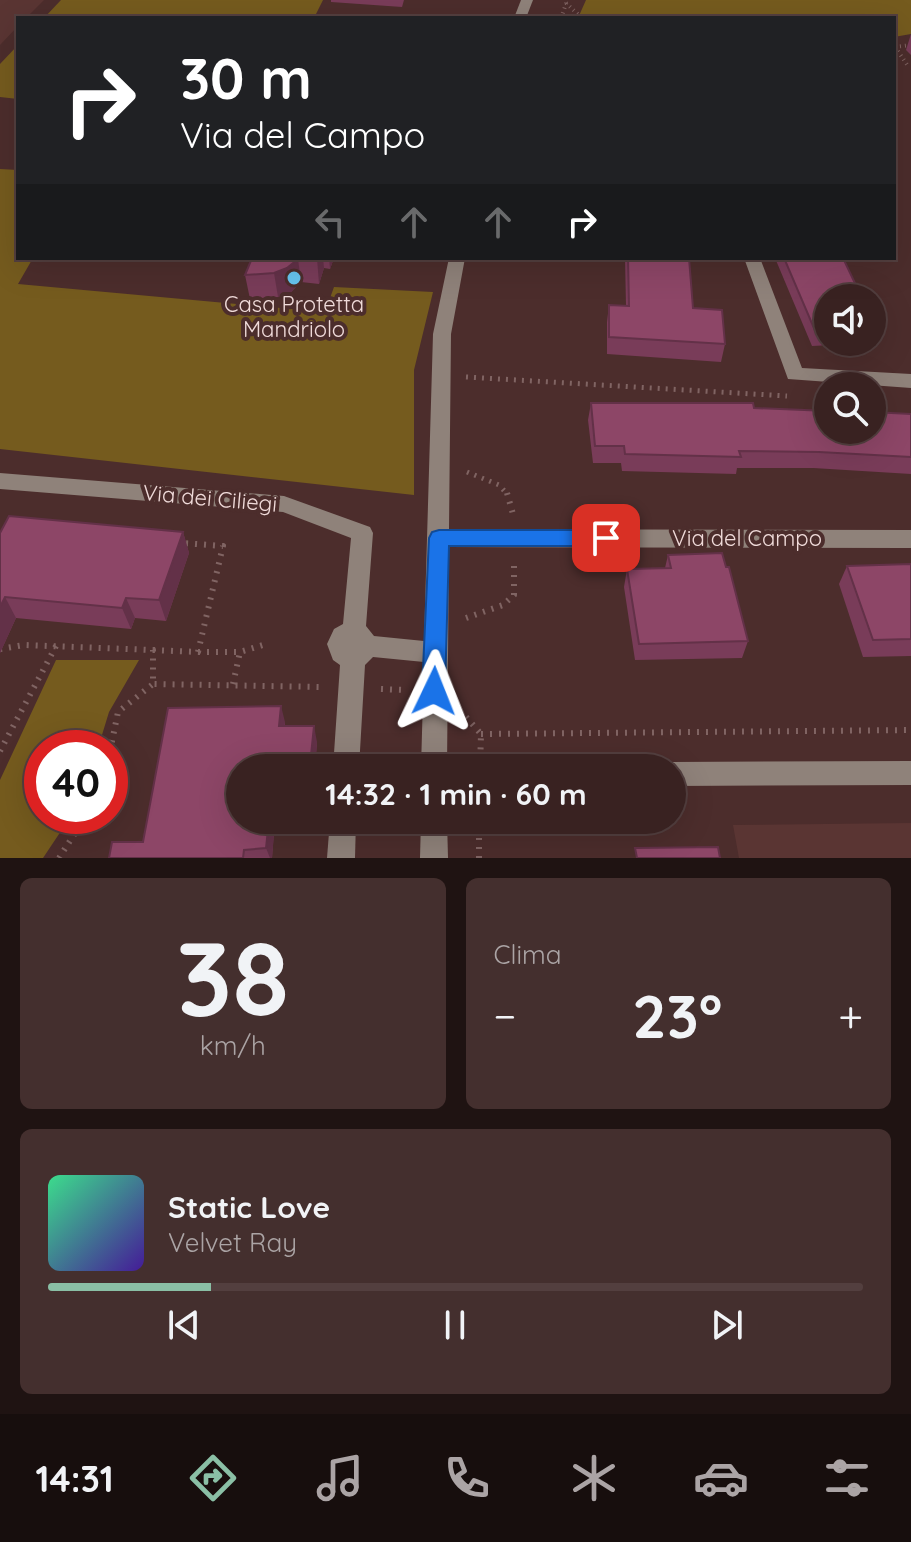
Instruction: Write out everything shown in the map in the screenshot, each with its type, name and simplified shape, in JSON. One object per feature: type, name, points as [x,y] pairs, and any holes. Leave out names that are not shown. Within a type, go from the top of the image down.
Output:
[{"type":"street","points":[[434,754],[442,334],[457,260]]},
{"type":"street","points":[[753,260],[795,374],[911,381]]},
{"type":"street","name":"Via dei Ciliegi","points":[[0,481],[284,504],[362,533],[358,646],[351,687],[347,754]]},
{"type":"street","name":"Via del Campo","points":[[439,538],[911,539]]},
{"type":"street","points":[[358,646],[435,653]]},
{"type":"street","points":[[686,774],[911,773]]},
{"type":"street","points":[[341,858],[342,834]]},
{"type":"street","points":[[434,834],[434,858]]},
{"type":"path","points":[[567,1],[580,16]]},
{"type":"path","points":[[896,50],[908,66]]},
{"type":"path","points":[[460,372],[460,377],[801,397]]},
{"type":"path","points":[[456,626],[469,615],[503,605],[514,595],[512,499],[504,486],[467,472],[459,459]]},
{"type":"path","points":[[177,543],[223,546],[198,652]]},
{"type":"path","points":[[0,649],[56,646],[240,652],[263,645]]},
{"type":"path","points":[[0,751],[56,646]]},
{"type":"path","points":[[153,650],[153,684]]},
{"type":"path","points":[[233,684],[240,652]]},
{"type":"path","points":[[114,730],[118,712],[153,684],[404,690]]},
{"type":"path","points":[[460,704],[465,716],[481,734],[480,754]]},
{"type":"path","points":[[481,734],[911,730]]},
{"type":"path","points":[[59,858],[74,834]]},
{"type":"path","points":[[479,834],[479,858]]},
{"type":"shaded area","points":[[0,0],[44,0],[28,16],[16,16],[16,28],[0,45]]},
{"type":"shaded area","points":[[61,0],[323,0],[315,16],[46,16]]},
{"type":"shaded area","points":[[586,0],[911,0],[911,34],[896,37],[896,16],[579,16]]},
{"type":"shaded area","points":[[16,47],[16,99],[0,97],[0,64]]},
{"type":"shaded area","points":[[0,169],[16,170],[16,260],[32,260],[18,284],[325,312],[334,287],[433,292],[414,370],[414,495],[0,449]]},
{"type":"shaded area","points":[[56,660],[139,660],[109,712],[104,730],[24,730],[24,834],[59,834],[43,858],[0,858],[0,780]]},
{"type":"shaded area","points":[[911,823],[911,858],[739,858],[733,825]]},
{"type":"building","points":[[251,260],[297,260],[274,273],[245,275]]},
{"type":"building","points":[[628,260],[689,260],[693,308],[722,310],[725,344],[609,337],[609,305],[629,306]]},
{"type":"building","points":[[785,260],[844,260],[855,284],[814,284],[814,328]]},
{"type":"building","points":[[591,403],[753,403],[754,408],[814,410],[814,444],[886,444],[886,413],[911,414],[911,457],[739,451],[741,457],[625,454],[624,446],[595,446]]},
{"type":"building","points":[[9,516],[183,532],[159,600],[126,598],[122,608],[5,597],[0,607],[0,533]]},
{"type":"building","points":[[722,553],[726,567],[729,567],[748,641],[639,644],[627,569],[671,568],[668,555]]},
{"type":"building","points":[[911,564],[911,639],[873,640],[847,566]]},
{"type":"building","points":[[281,706],[279,726],[314,726],[311,754],[226,754],[226,834],[268,834],[266,848],[244,850],[243,858],[109,858],[112,842],[143,842],[168,708]]},
{"type":"building","points":[[718,847],[720,858],[637,858],[635,848]]},
{"type":"place","name":"Casa Protetta Mandriolo","points":[[294,278]]},
{"type":"route","points":[[434,691],[439,538],[606,538]]}]
